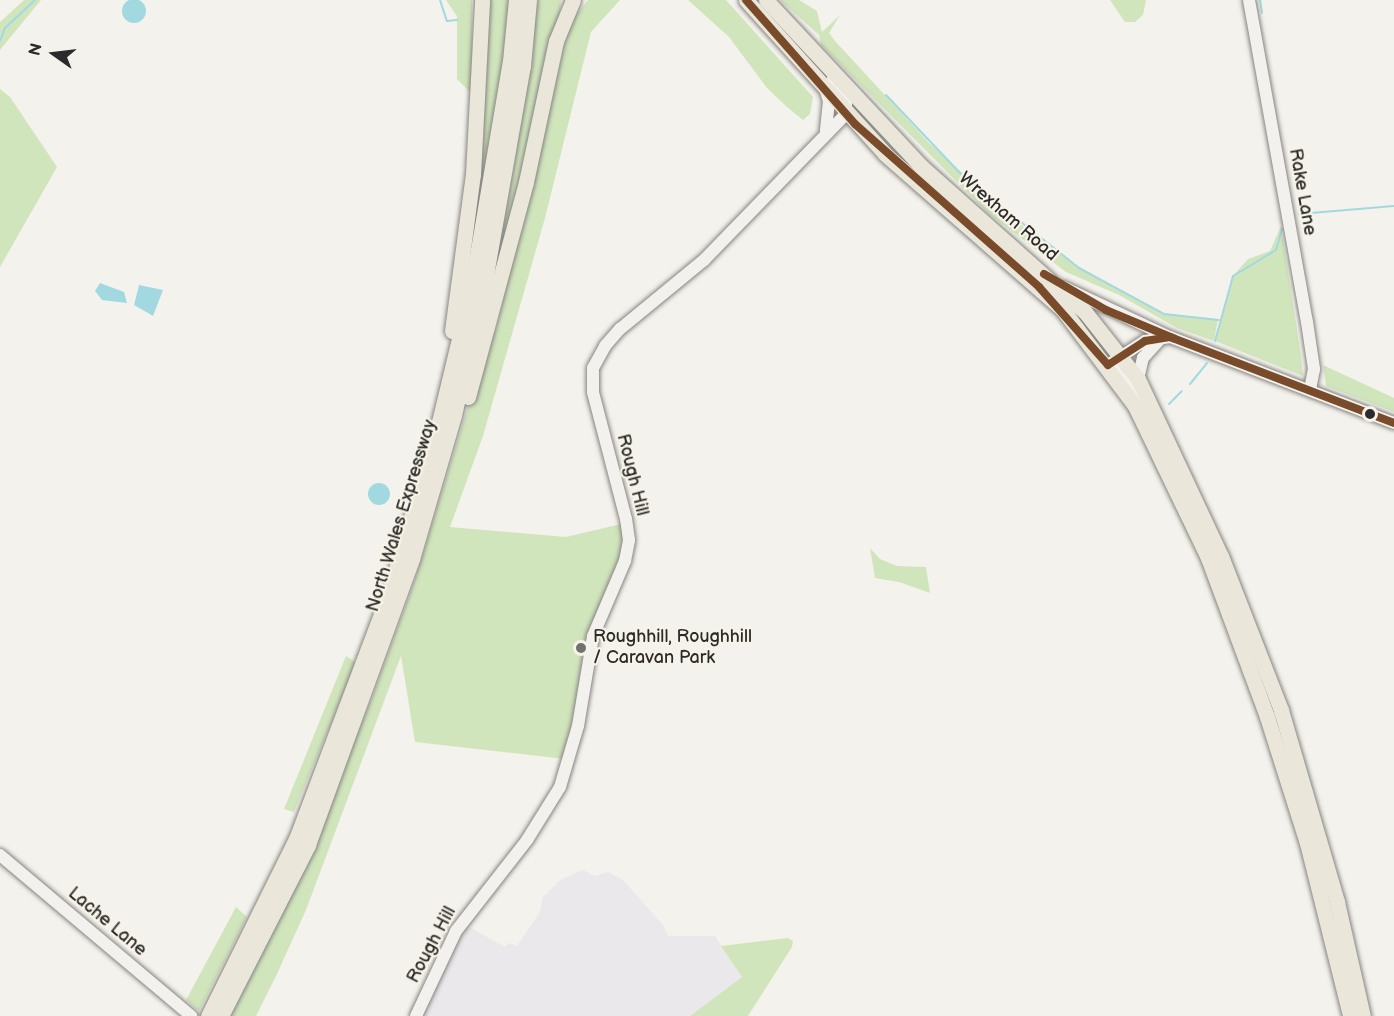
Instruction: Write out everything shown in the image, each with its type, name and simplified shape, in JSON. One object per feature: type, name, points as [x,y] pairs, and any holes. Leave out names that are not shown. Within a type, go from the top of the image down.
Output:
[{"type":"highway","points":[[429,458],[449,354],[473,174],[482,0]]},
{"type":"highway","name":"North Wales Expressway","points":[[216,1012],[296,839],[389,593],[429,458],[472,285],[510,60],[516,0]]},
{"type":"highway","name":"North Wales Expressway","points":[[216,1012],[308,844],[412,559],[454,415],[483,292],[523,66],[529,0]]},
{"type":"highway","points":[[412,559],[448,464],[477,365],[526,182],[556,41],[573,0]]},
{"type":"highway","name":"Wrexham Road","points":[[746,0],[846,114],[885,154],[1039,287],[1115,361]]},
{"type":"highway","name":"Wrexham Road","points":[[766,0],[827,68],[965,207],[1052,281],[1115,361]]},
{"type":"highway","points":[[1115,361],[1138,379],[1221,556],[1281,710],[1336,902],[1363,1016]]},
{"type":"highway","points":[[1115,361],[1208,558],[1271,728],[1307,843],[1350,1016]]},
{"type":"street","name":"Rake Lane","points":[[1249,0],[1309,331],[1314,369],[1310,389]]},
{"type":"street","points":[[827,68],[846,99],[846,114]]},
{"type":"street","points":[[825,88],[829,101],[826,131]]},
{"type":"street","name":"Rough Hill","points":[[416,1016],[456,931],[527,840],[560,787],[578,726],[593,636],[624,561],[629,540],[626,519],[592,392],[593,368],[604,346],[620,329],[737,228],[826,131],[846,114]]},
{"type":"street","points":[[1052,281],[1106,310],[1166,337],[1310,389],[1394,423]]},
{"type":"street","points":[[1115,361],[1145,341],[1166,337]]},
{"type":"street","points":[[1138,379],[1143,358],[1166,337]]},
{"type":"street","name":"Lache Lane","points":[[0,855],[191,1016]]},
{"type":"shaded area","points":[[583,870],[595,876],[608,872],[623,880],[663,925],[668,936],[715,936],[742,977],[690,1016],[422,1016],[466,925],[505,947],[508,943],[517,946],[540,912],[543,897],[560,880]]},
{"type":"green space","points":[[24,0],[41,0],[0,50],[0,22]]},
{"type":"green space","points":[[446,0],[472,0],[472,94],[457,79],[457,16]]},
{"type":"green space","points":[[490,0],[509,0],[500,86],[463,295],[484,116]]},
{"type":"green space","points":[[538,0],[561,0],[559,19],[483,326],[515,161]]},
{"type":"green space","points":[[588,0],[620,0],[591,32],[545,218],[483,436],[450,527],[566,537],[621,524],[623,548],[588,637],[565,759],[415,742],[401,656],[306,910],[276,976],[256,1016],[230,1016],[291,893],[372,698],[415,580],[487,344],[496,330],[566,39],[572,20]]},
{"type":"green space","points":[[688,0],[726,0],[813,97],[810,114],[803,120],[787,107],[767,88],[729,37]]},
{"type":"green space","points":[[780,0],[799,0],[817,11],[822,32],[840,15],[829,33],[835,41],[930,144],[1015,220],[1079,268],[1164,314],[1218,319],[1214,341],[1177,328],[1119,295],[1066,272],[989,214],[821,45],[819,35]]},
{"type":"green space","points":[[1110,0],[1146,0],[1143,15],[1135,22],[1125,22]]},
{"type":"green space","points":[[0,89],[10,97],[57,167],[0,267]]},
{"type":"green space","points":[[1281,226],[1303,376],[1215,341],[1233,276],[1248,259],[1270,251]]},
{"type":"green space","points":[[1323,365],[1394,398],[1394,412],[1326,386]]},
{"type":"green space","points":[[870,548],[880,559],[897,566],[926,567],[930,593],[899,582],[875,578]]},
{"type":"green space","points":[[346,656],[355,662],[346,687],[294,812],[284,809]]},
{"type":"green space","points":[[236,907],[247,917],[199,1011],[186,1000]]},
{"type":"green space","points":[[788,938],[793,941],[792,947],[748,1016],[690,1016],[742,977],[721,946]]},
{"type":"water","points":[[134,-1],[139,0],[145,6],[145,16],[139,22],[134,23],[129,22],[123,16],[122,11],[123,6],[129,0]]},
{"type":"water","points":[[100,283],[124,292],[127,303],[102,300],[95,291]]},
{"type":"water","points":[[139,285],[163,290],[153,316],[134,305]]},
{"type":"water","points":[[379,483],[387,486],[390,494],[387,502],[379,505],[371,502],[368,494],[371,486]]},
{"type":"waterway","points":[[0,41],[5,28],[35,0]]},
{"type":"waterway","points":[[440,0],[447,21],[457,20]]},
{"type":"waterway","points":[[1260,0],[1262,13]]},
{"type":"waterway","points":[[886,95],[963,176],[1079,268],[1164,314],[1219,320]]},
{"type":"waterway","points":[[1299,214],[1394,206]]},
{"type":"waterway","points":[[1215,341],[1233,276],[1276,250],[1282,229]]},
{"type":"waterway","points":[[1190,384],[1207,363]]},
{"type":"waterway","points":[[1169,404],[1182,391]]},
{"type":"transit line","points":[[746,0],[855,124],[1039,287],[1108,365],[1145,341],[1170,337],[1394,423]]},
{"type":"transit line","points":[[1044,274],[1106,310],[1173,338]]},
{"type":"place","name":"Roughhill, Roughhill / Caravan Park","points":[[581,648]]}]
